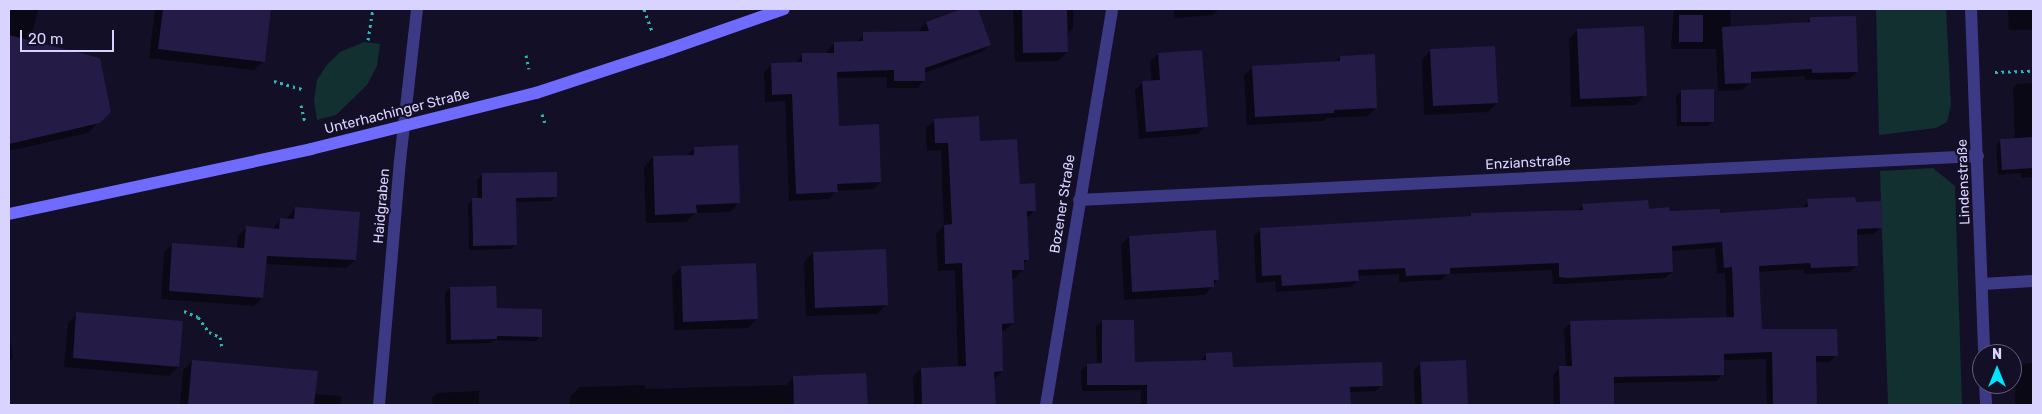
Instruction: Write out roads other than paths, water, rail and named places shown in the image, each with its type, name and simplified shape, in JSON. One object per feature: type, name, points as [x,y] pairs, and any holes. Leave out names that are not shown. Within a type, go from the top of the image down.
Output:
[{"type":"main road","name":"Unterhachinger Straße","points":[[9,214],[311,149],[536,93],[662,52],[784,9]]},
{"type":"street","name":"Haidgraben","points":[[379,405],[417,9]]},
{"type":"street","name":"Bozener Straße","points":[[1046,405],[1112,9]]},
{"type":"street","name":"Lindenstraße","points":[[1972,9],[1984,344]]},
{"type":"street","name":"Enzianstraße","points":[[1079,200],[1978,156]]},
{"type":"street","points":[[1982,284],[2033,281]]}]
